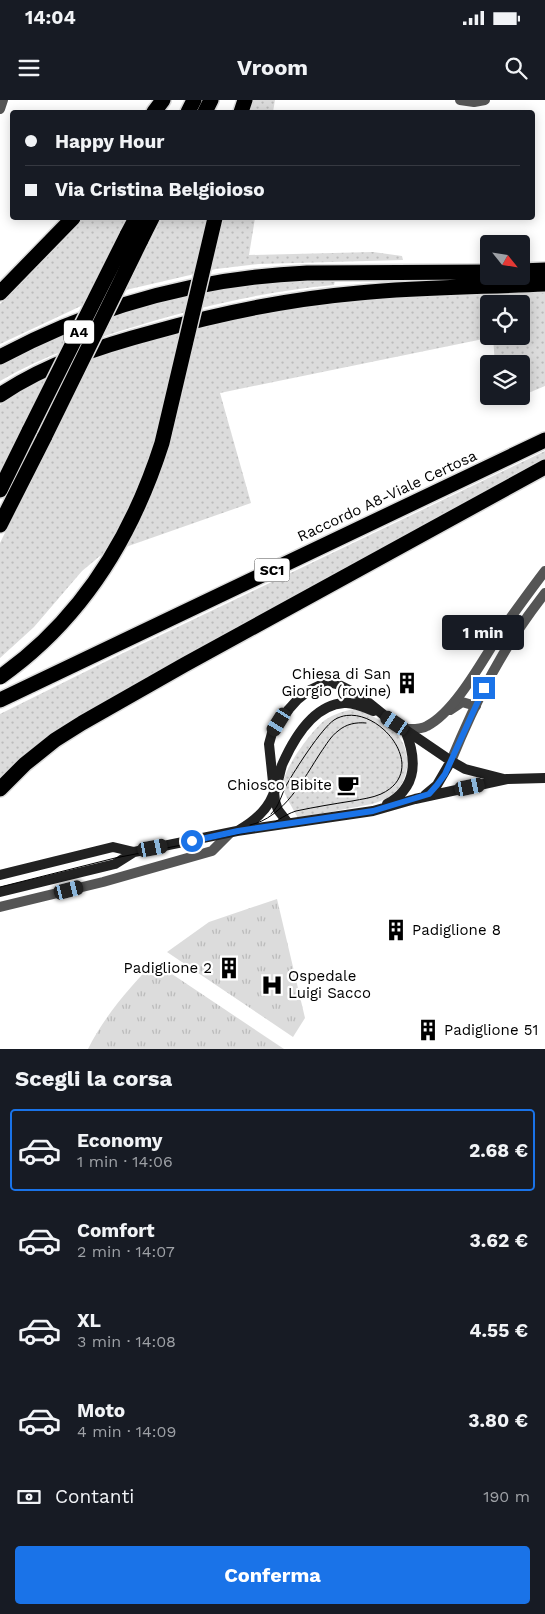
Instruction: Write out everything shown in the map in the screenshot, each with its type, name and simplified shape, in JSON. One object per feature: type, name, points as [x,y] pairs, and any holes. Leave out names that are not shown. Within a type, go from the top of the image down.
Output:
[{"type":"highway","points":[[0,293],[71,220]]},
{"type":"highway","name":"A4","points":[[0,525],[45,436],[134,239],[136,220]]},
{"type":"highway","name":"A4","points":[[0,490],[30,429],[134,239],[150,220]]},
{"type":"highway","points":[[0,677],[29,655],[66,618],[99,577],[130,526],[154,470],[162,443],[216,220]]},
{"type":"highway","points":[[530,271],[545,270]]},
{"type":"highway","points":[[0,357],[73,321],[119,305],[213,282],[280,274],[480,272]]},
{"type":"highway","points":[[0,395],[51,367],[96,349],[137,336],[223,314],[315,298],[359,293],[545,284]]},
{"type":"highway","name":"Raccordo A8-Viale Certosa","points":[[0,700],[545,440]]},
{"type":"highway","points":[[0,789],[25,764],[55,740],[82,723],[545,467]]},
{"type":"main road","points":[[288,824],[277,808],[274,795],[269,744],[272,733],[289,709],[308,691],[327,682],[338,684],[363,698],[385,716],[465,769],[507,780]]},
{"type":"main road","points":[[234,832],[255,819],[274,795],[288,752],[314,716],[324,709],[344,703],[352,703],[385,716]]},
{"type":"main road","points":[[373,811],[396,799],[401,794],[410,777],[414,759],[405,729]]},
{"type":"main road","points":[[0,892],[115,864],[134,852],[234,832],[373,811],[415,799],[429,794],[437,785],[451,761]]},
{"type":"main road","points":[[415,799],[507,780],[545,778]]},
{"type":"main road","points":[[0,875],[113,847],[134,852]]},
{"type":"street","points":[[0,109],[4,100]]},
{"type":"street","points":[[460,100],[474,102],[485,100]]},
{"type":"street","points":[[440,716],[476,672],[506,624],[545,571]]},
{"type":"street","points":[[451,761],[507,645],[545,592]]},
{"type":"street","points":[[405,729],[419,729],[428,726],[462,702],[476,706]]},
{"type":"street","points":[[0,907],[103,882],[212,852],[234,832]]},
{"type":"green space","points":[[253,100],[275,100],[273,110],[250,110]]},
{"type":"green space","points":[[80,220],[125,220],[119,232],[148,246],[161,220],[255,220],[249,255],[373,252],[402,256],[403,260],[259,264],[216,269],[130,289],[81,306],[0,344],[0,304]]},
{"type":"green space","points":[[317,280],[335,281],[334,285],[284,291],[235,300],[137,326],[67,349],[0,381],[0,365],[58,337],[120,314],[217,290],[257,284]]},
{"type":"green space","points":[[545,291],[545,386],[530,392],[530,355],[494,355],[494,345],[530,345],[530,295],[480,295],[480,340],[220,393],[251,503],[100,556],[82,571],[34,627],[0,658],[0,543],[51,439],[24,426],[0,474],[0,405],[38,383],[77,365],[138,344],[238,318],[346,302],[460,294]]},
{"type":"green space","points":[[545,451],[545,459],[68,723],[0,779],[0,714]]},
{"type":"green space","points":[[354,709],[369,714],[397,734],[402,742],[407,759],[407,767],[402,784],[390,796],[372,804],[298,818],[283,787],[292,761],[306,741],[325,720]]},
{"type":"green space","points":[[277,899],[305,1018],[293,1037],[167,952],[209,922]]},
{"type":"green space","points":[[154,962],[284,1049],[88,1049],[101,1026],[118,1003]]},
{"type":"tram line","points":[[0,887],[115,858],[259,830],[296,811],[381,794],[396,783],[402,769],[400,753],[392,739],[380,726],[365,718],[349,715],[334,720],[322,732],[302,760],[271,814]]},
{"type":"tram line","points":[[250,825],[262,821],[283,806],[300,785],[335,733],[348,725],[366,723]]},
{"type":"place","name":"Chiesa di San Giorgio (rovine)","points":[[407,683]]},
{"type":"place","name":"Chiosco Bibite","points":[[348,785]]},
{"type":"place","name":"Padiglione 8","points":[[396,930]]},
{"type":"place","name":"Padiglione 2","points":[[229,968]]},
{"type":"place","name":"Ospedale Luigi Sacco","points":[[272,985]]},
{"type":"place","name":"Padiglione 51","points":[[428,1030]]},
{"type":"route","points":[[192,841],[268,826],[373,811],[429,794],[445,774],[484,688]]}]
